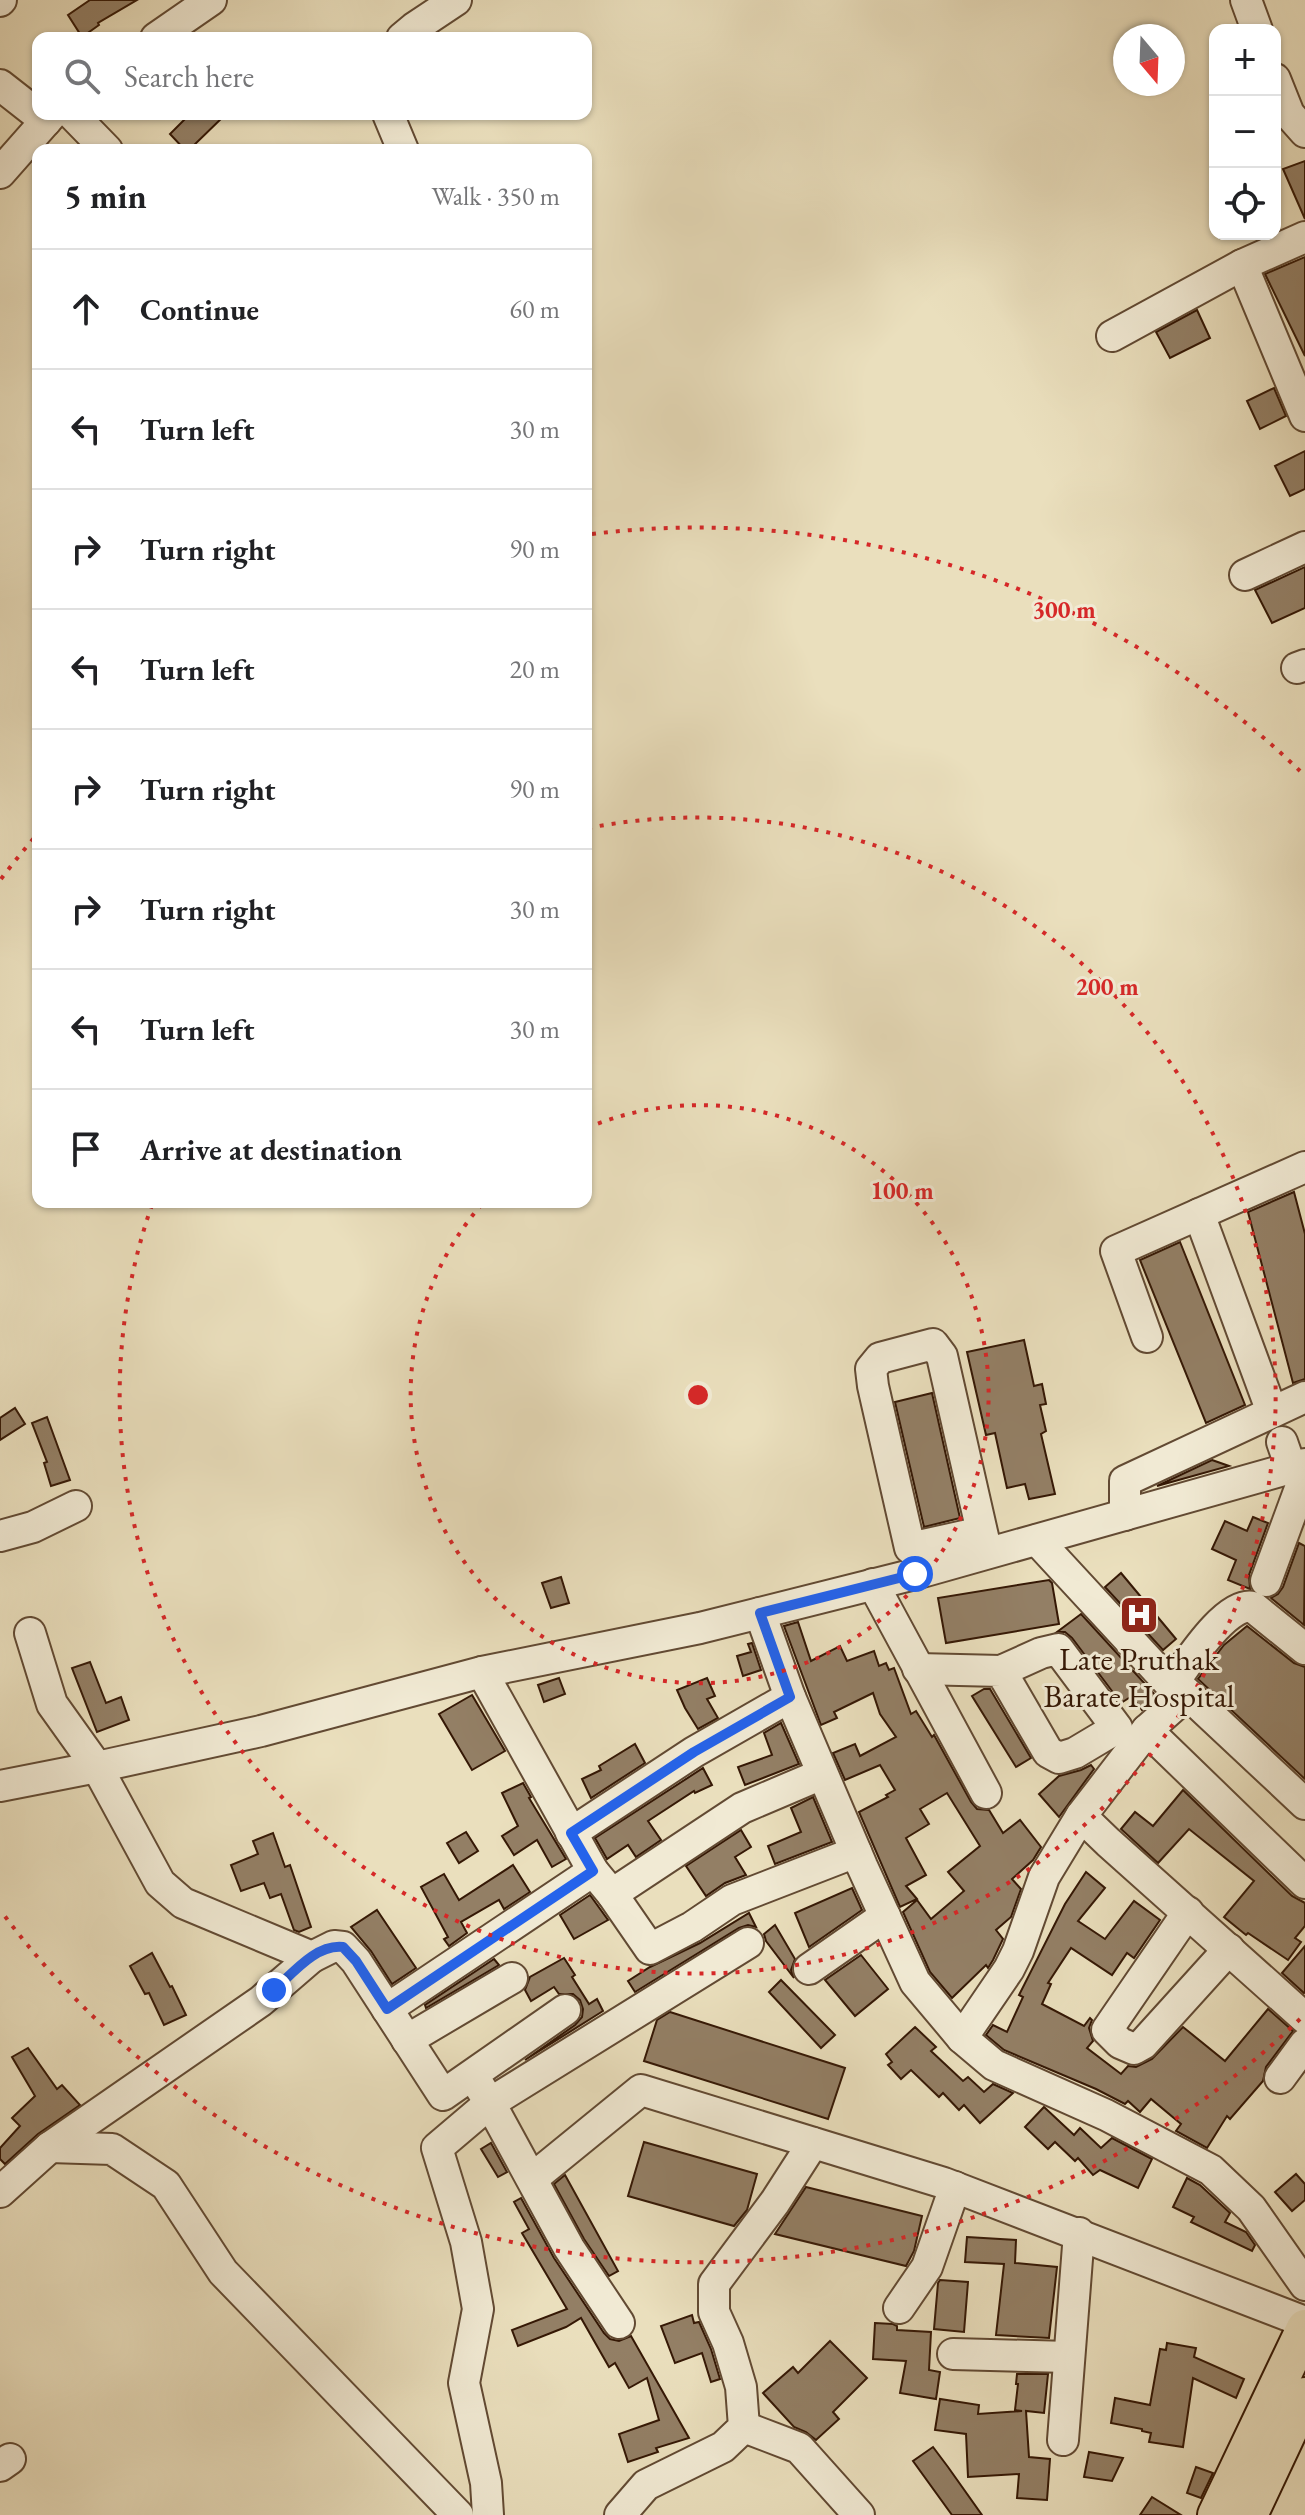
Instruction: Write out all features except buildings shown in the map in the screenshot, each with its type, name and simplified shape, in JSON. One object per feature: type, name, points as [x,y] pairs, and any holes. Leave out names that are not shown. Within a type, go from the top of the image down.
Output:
[{"type":"main road","points":[[1216,2515],[1305,2325]]},
{"type":"main road","points":[[1249,2515],[1305,2396]]},
{"type":"street","points":[[165,32],[211,0]]},
{"type":"street","points":[[411,32],[456,0]]},
{"type":"street","points":[[1246,0],[1255,24]]},
{"type":"street","points":[[0,85],[32,102]]},
{"type":"street","points":[[1281,94],[1289,114],[1305,132]]},
{"type":"street","points":[[0,173],[53,120]]},
{"type":"street","points":[[63,120],[98,144]]},
{"type":"street","points":[[390,120],[400,144]]},
{"type":"street","points":[[1112,336],[1242,265],[1305,237]]},
{"type":"street","points":[[1242,265],[1305,416]]},
{"type":"street","points":[[1245,575],[1305,547]]},
{"type":"street","points":[[1147,1337],[1116,1251],[1305,1167]]},
{"type":"street","points":[[1199,1214],[1272,1412]]},
{"type":"street","points":[[985,1542],[942,1356],[933,1344],[880,1358],[871,1369],[873,1386],[910,1548],[1037,1540],[1296,1462]]},
{"type":"street","points":[[1125,1515],[1125,1481],[1305,1397]]},
{"type":"street","points":[[1266,1581],[1296,1462]]},
{"type":"street","points":[[0,1536],[33,1527],[76,1506]]},
{"type":"street","points":[[962,2038],[1009,1969],[1044,1877],[1081,1816],[1147,1730],[1183,1698],[1037,1540]]},
{"type":"street","points":[[0,1786],[261,1731],[482,1672],[700,1628],[873,1584],[985,1542]]},
{"type":"street","points":[[873,1584],[986,1793]]},
{"type":"street","points":[[1299,1786],[1177,1684],[1178,1676],[1208,1635],[1246,1605],[1253,1607],[1305,1649]]},
{"type":"street","points":[[760,1613],[822,1774],[915,1982],[962,2038],[994,2065],[1106,2115],[1211,2170],[1251,2208],[1305,2285]]},
{"type":"street","points":[[30,1633],[52,1704],[97,1767],[160,1883],[183,1903],[312,1957]]},
{"type":"street","points":[[918,1669],[1001,1671]]},
{"type":"street","points":[[482,1672],[593,1871],[650,1949],[692,1927],[732,1900],[856,1852]]},
{"type":"street","points":[[571,1833],[694,1752],[790,1697]]},
{"type":"street","points":[[1147,1730],[1305,1883]]},
{"type":"street","points":[[612,1894],[742,1808],[822,1774]]},
{"type":"street","points":[[1081,1816],[1305,2018]]},
{"type":"street","points":[[387,2009],[593,1871]]},
{"type":"street","points":[[1188,1912],[1107,2030],[1120,2043],[1134,2049],[1143,2044],[1229,1949]]},
{"type":"street","points":[[809,1969],[885,1916]]},
{"type":"street","points":[[488,2515],[486,2483],[464,2383],[478,2309],[466,2242],[437,2148],[490,2103],[748,1943]]},
{"type":"street","points":[[0,2192],[50,2147],[261,2001],[312,1957],[334,1946],[343,1947],[356,1961],[443,2095],[565,2010]]},
{"type":"street","points":[[407,2040],[512,1978]]},
{"type":"street","points":[[1280,2078],[1305,2044]]},
{"type":"street","points":[[472,2075],[533,2178],[569,2248],[619,2323]]},
{"type":"street","points":[[533,2178],[641,2090],[955,2187],[1079,2233],[1305,2325]]},
{"type":"street","points":[[744,2427],[741,2387],[728,2343],[714,2312],[714,2284],[775,2202],[813,2143]]},
{"type":"street","points":[[50,2147],[112,2149],[166,2185],[223,2272],[458,2515]]},
{"type":"street","points":[[899,2308],[927,2267],[955,2187]]},
{"type":"street","points":[[1063,2440],[1079,2233]]},
{"type":"street","points":[[953,2354],[1069,2357]]},
{"type":"street","points":[[620,2515],[646,2485],[723,2447],[744,2427]]},
{"type":"street","points":[[744,2427],[799,2448],[859,2515]]},
{"type":"place","name":"Late Pruthak Barate Hospital","points":[[1139,1615]]},
{"type":"route","points":[[274,1990],[312,1957],[334,1946],[343,1947],[356,1961],[387,2009],[593,1871],[571,1833],[694,1752],[790,1697],[760,1613],[915,1574]]}]
